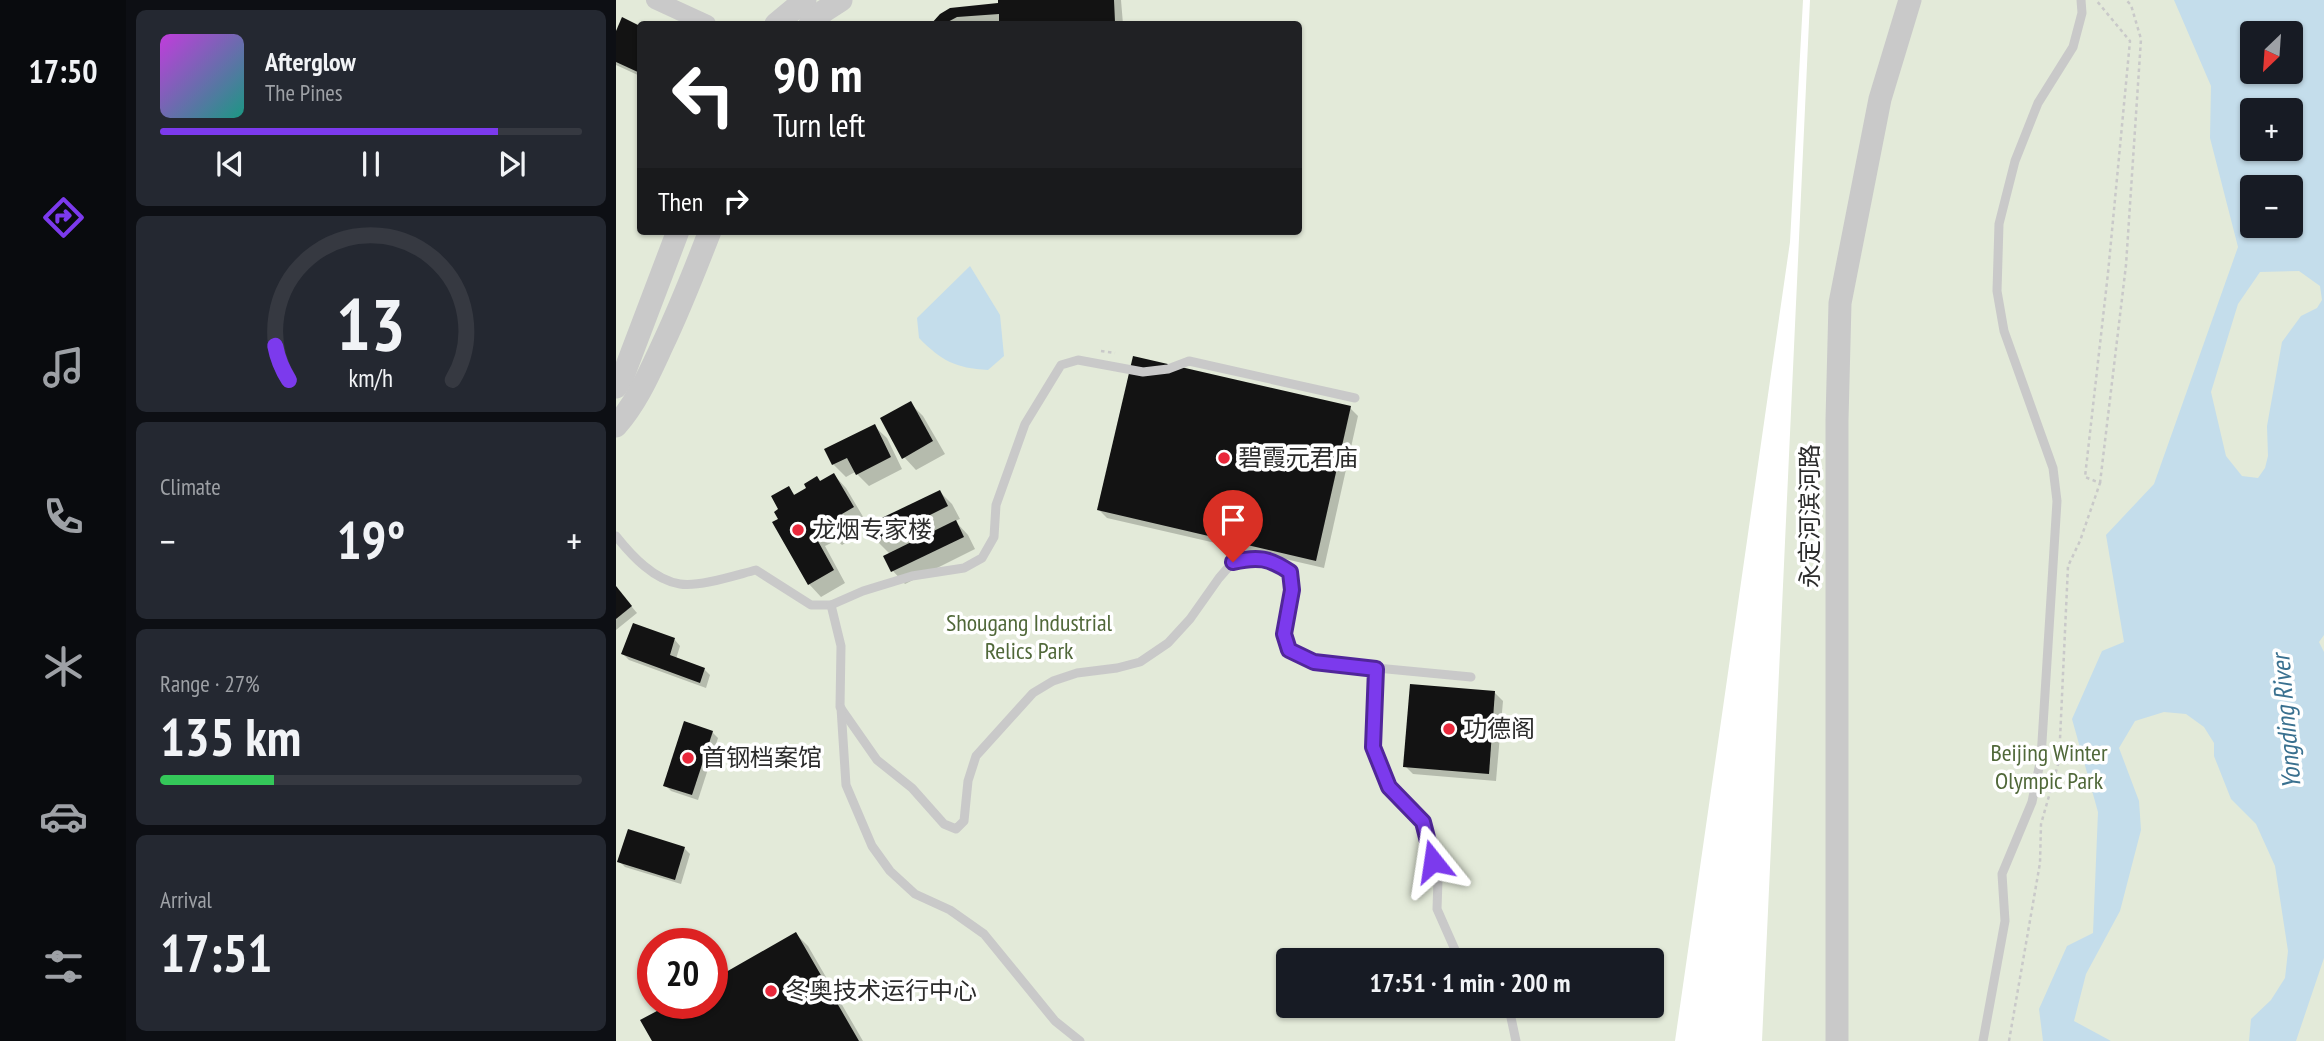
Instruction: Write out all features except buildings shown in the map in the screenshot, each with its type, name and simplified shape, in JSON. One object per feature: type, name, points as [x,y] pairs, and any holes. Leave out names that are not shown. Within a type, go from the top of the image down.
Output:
[{"type":"street","points":[[654,0],[700,21]]},
{"type":"street","points":[[780,21],[805,0]]},
{"type":"street","points":[[813,21],[841,0]]},
{"type":"street","name":"永定河滨河路","points":[[1837,1041],[1837,420],[1840,303],[1880,99],[1910,0]]},
{"type":"street","points":[[616,387],[623,376],[676,235]]},
{"type":"street","points":[[618,420],[645,384],[688,291],[709,235]]},
{"type":"lane","points":[[1983,1041],[2005,921],[2002,874],[2032,802],[2041,758],[2057,501],[2053,468],[2004,331],[1997,291],[1999,224],[2015,161],[2038,103],[2073,47],[2082,13],[2081,0]]},
{"type":"lane","points":[[616,536],[630,554],[655,574],[681,584],[716,581],[756,570],[811,605],[831,605],[863,591],[912,576],[964,568],[982,558],[994,537],[996,505],[1025,424],[1061,365],[1078,360],[1143,372],[1168,369],[1189,361],[1355,398]]},
{"type":"lane","points":[[840,707],[877,760],[912,788],[944,824],[956,829],[964,821],[968,781],[976,756],[1033,693],[1053,681],[1077,673],[1140,662],[1168,643],[1190,619],[1233,562],[1252,557],[1274,561],[1290,572],[1292,590],[1284,634],[1289,650],[1314,662],[1471,677]]},
{"type":"lane","points":[[831,605],[841,646],[840,707],[846,785],[872,845],[890,871],[915,894],[950,910],[984,934],[1055,1021],[1080,1041]]},
{"type":"lane","points":[[1376,669],[1373,747],[1389,787],[1423,822],[1438,880],[1437,909],[1454,948]]},
{"type":"lane","points":[[1511,1018],[1516,1041]]},
{"type":"path","points":[[2096,0],[2130,41],[2085,477],[2099,483]]},
{"type":"path","points":[[2009,1041],[2040,863],[2041,824],[2059,761],[2068,566],[2080,541],[2099,483],[2126,265],[2141,39],[2126,0]]},
{"type":"green space","name":"Shougang Industrial Relics Park","points":[[616,0],[1803,0],[1790,242],[1675,1041],[616,1041]]},
{"type":"green space","name":"Beijing Winter Olympic Park","points":[[1810,0],[2324,0],[2324,1041],[1762,1041]]},
{"type":"water","name":"Yongding River","points":[[2174,0],[2324,0],[2324,635],[2319,642],[2324,652],[2324,958],[2296,1041],[2249,1041],[2251,1019],[2271,1000],[2285,978],[2288,951],[2275,866],[2256,824],[2231,799],[2214,756],[2214,743],[2204,727],[2186,714],[2164,712],[2135,721],[2119,748],[2139,801],[2141,830],[2120,911],[2086,974],[2074,1021],[2111,1041],[2043,1041],[2039,1009],[2067,946],[2093,933],[2098,812],[2072,719],[2102,651],[2124,642],[2106,535],[2154,484],[2238,247],[2210,138],[2211,86]],"holes":[[[2299,271],[2320,286],[2322,300],[2317,308],[2301,316],[2282,342],[2267,426],[2268,456],[2265,468],[2258,478],[2242,476],[2226,456],[2211,392],[2238,304],[2260,272]]]},
{"type":"water","points":[[970,266],[1000,315],[1004,356],[988,370],[950,362],[919,338],[917,318]]},
{"type":"place","name":"碧霞元君庙","points":[[1224,458]]},
{"type":"place","name":"龙烟专家楼","points":[[798,530]]},
{"type":"place","name":"功德阁","points":[[1449,729]]},
{"type":"place","name":"首钢档案馆","points":[[688,758]]},
{"type":"place","name":"冬奥技术运行中心","points":[[771,991]]},
{"type":"route","points":[[1233,562],[1252,557],[1274,561],[1290,572],[1292,590],[1284,634],[1289,650],[1314,662],[1376,669],[1373,747],[1389,787],[1423,822],[1433,861]]}]
